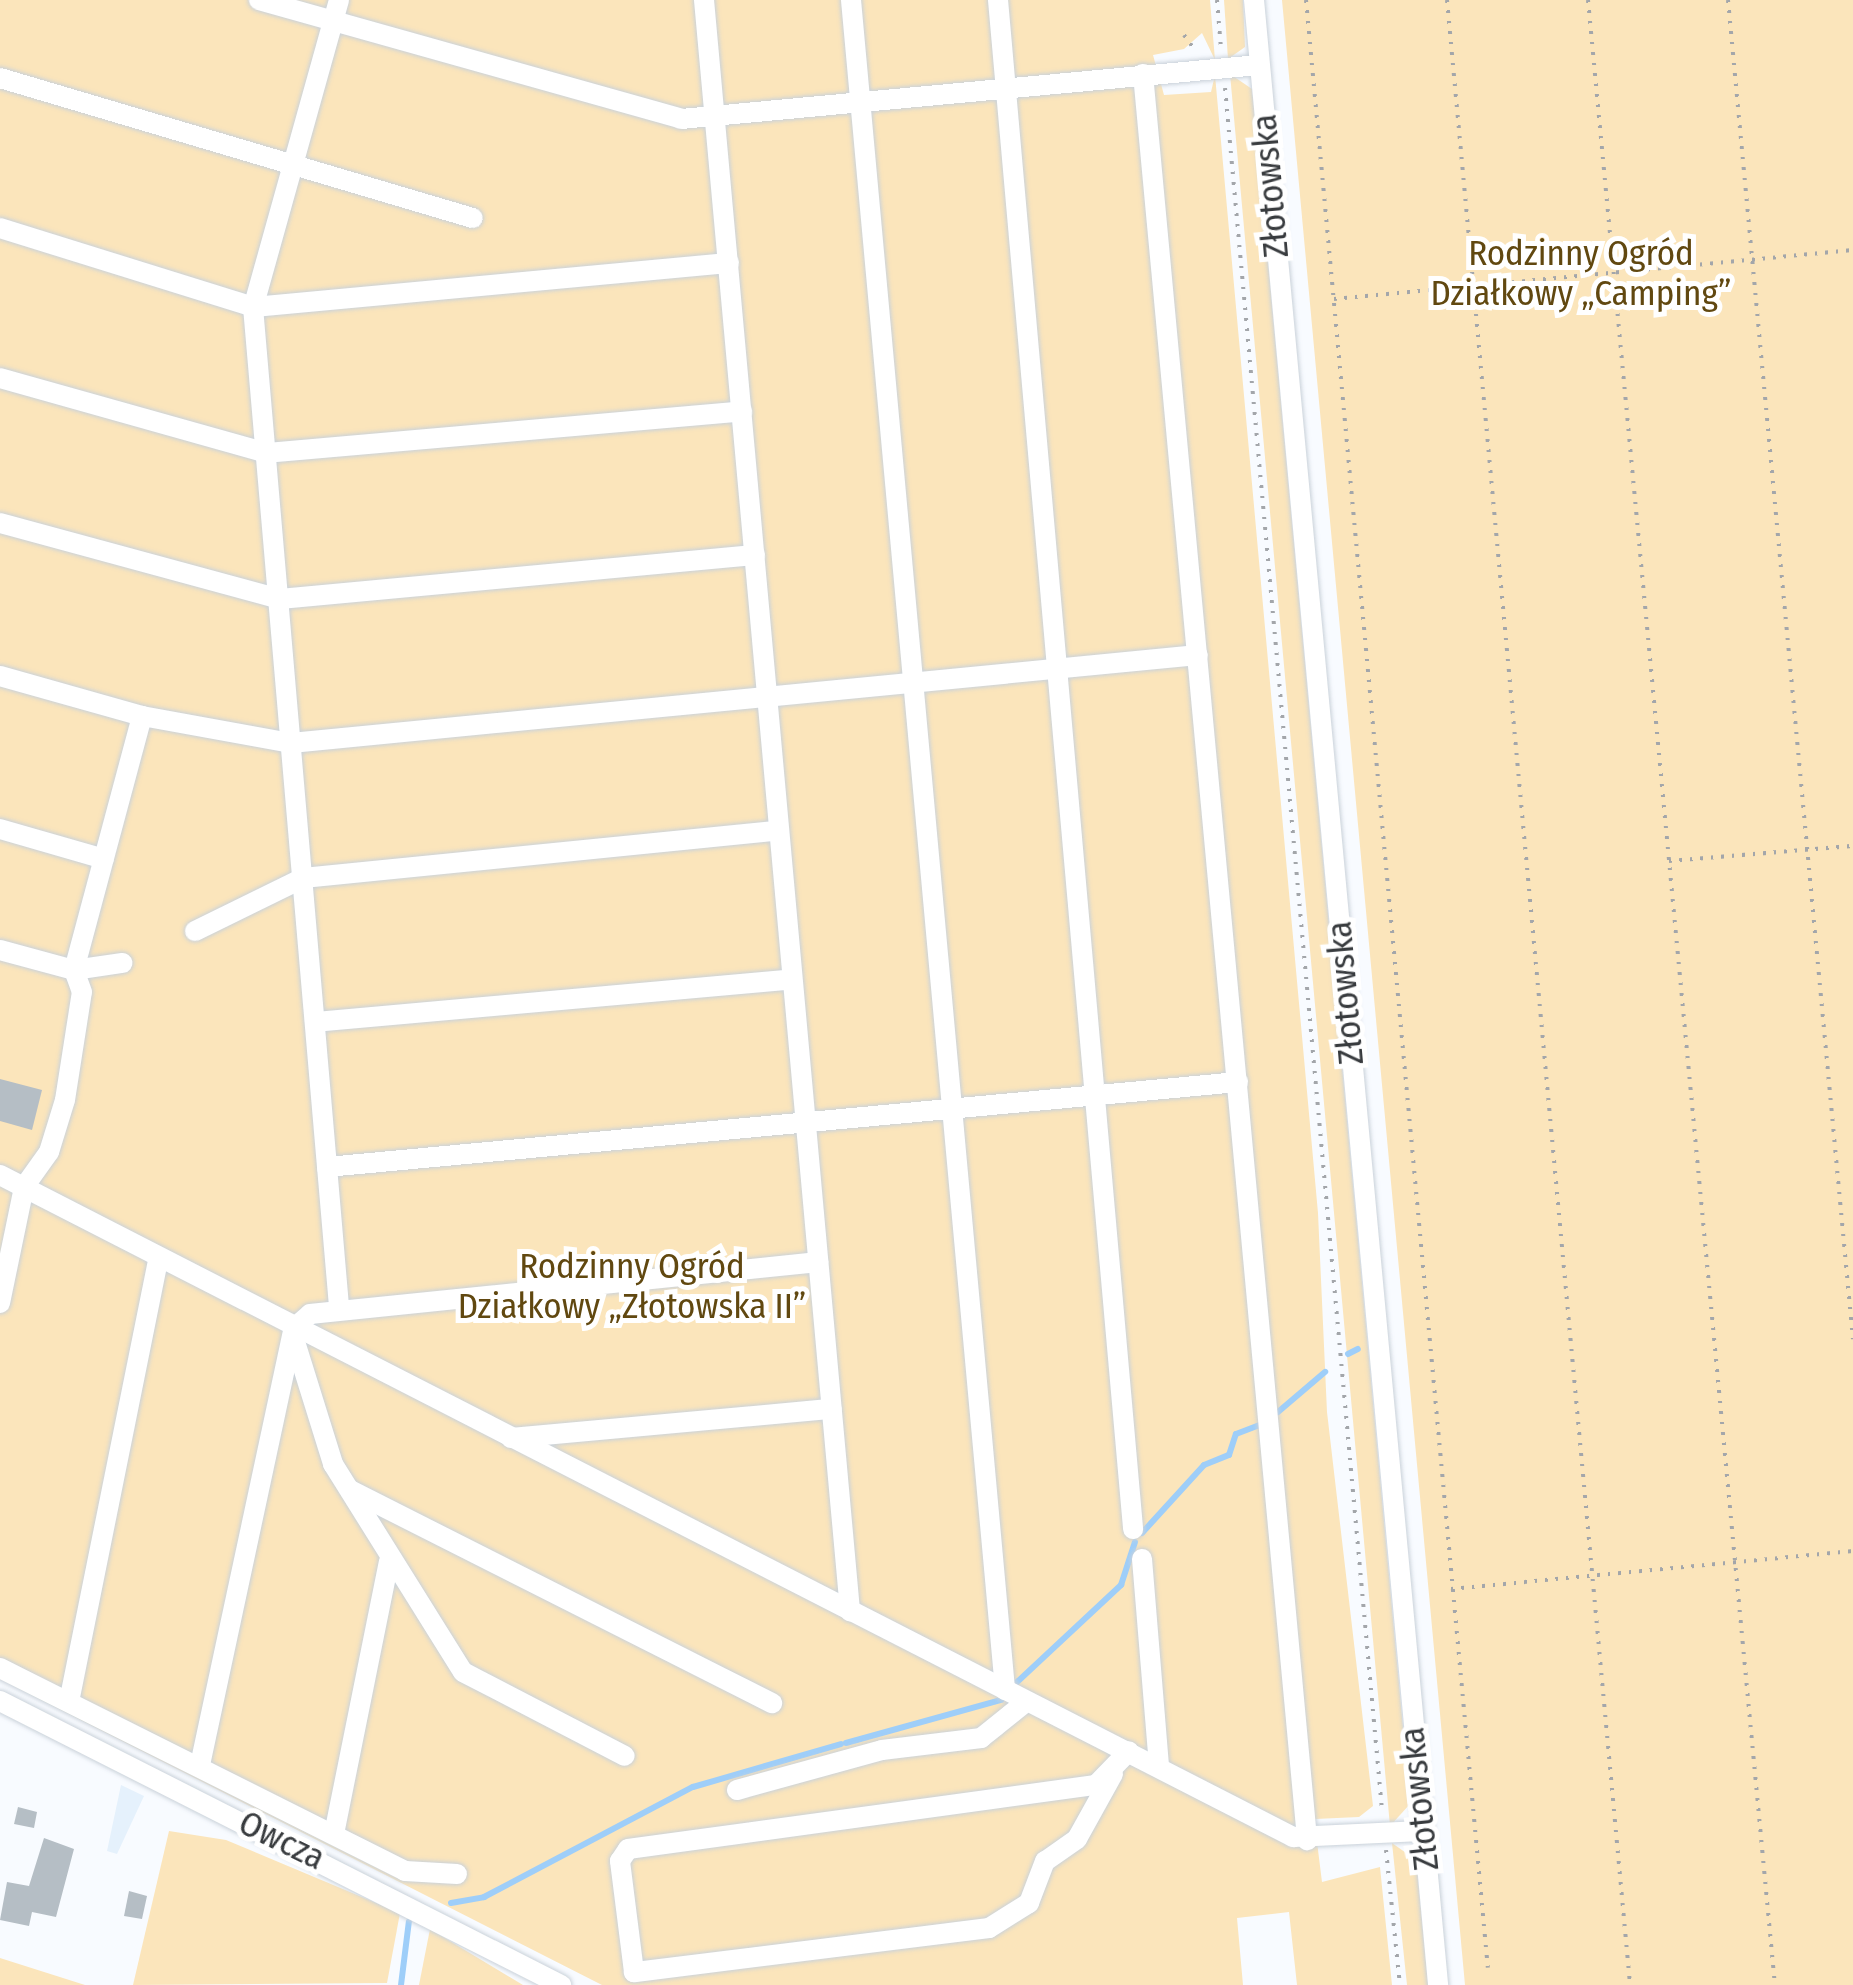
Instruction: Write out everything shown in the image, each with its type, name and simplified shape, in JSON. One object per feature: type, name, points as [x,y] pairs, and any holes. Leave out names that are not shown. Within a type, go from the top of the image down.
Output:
[{"type":"street","points":[[259,0],[681,119],[860,99],[1259,65]]},
{"type":"street","points":[[338,0],[253,307],[339,1306]]},
{"type":"street","points":[[704,0],[768,698],[789,980],[806,1122],[850,1611]]},
{"type":"street","points":[[851,0],[1005,1690]]},
{"type":"street","points":[[998,0],[1009,88],[1132,1529]]},
{"type":"street","name":"Złotowska","points":[[1254,0],[1438,1985]]},
{"type":"street","points":[[1149,74],[1198,654],[1312,1841]]},
{"type":"street","points":[[0,78],[473,218]]},
{"type":"street","points":[[0,228],[253,307],[729,264]]},
{"type":"street","points":[[0,378],[266,453],[742,411]]},
{"type":"street","points":[[0,522],[279,599],[755,556]]},
{"type":"street","points":[[0,676],[142,716],[292,743],[1198,654]]},
{"type":"street","points":[[0,1302],[24,1187],[48,1152],[65,1100],[82,992],[74,970],[142,716]]},
{"type":"street","points":[[0,829],[104,859]]},
{"type":"street","points":[[195,930],[303,878],[778,831]]},
{"type":"street","points":[[0,950],[74,970],[122,963]]},
{"type":"street","points":[[315,1022],[789,980]]},
{"type":"street","points":[[327,1166],[1238,1082]]},
{"type":"street","points":[[0,1175],[158,1260],[1026,1702],[1312,1841],[1422,1831]]},
{"type":"street","points":[[69,1702],[158,1260]]},
{"type":"street","points":[[294,1328],[339,1306],[818,1262]]},
{"type":"street","points":[[294,1328],[298,1361],[350,1490],[389,1561],[463,1672],[625,1756]]},
{"type":"street","points":[[200,1765],[294,1328]]},
{"type":"street","points":[[511,1438],[832,1409]]},
{"type":"street","points":[[350,1490],[772,1703]]},
{"type":"street","points":[[1142,1559],[1159,1766]]},
{"type":"street","points":[[334,1834],[389,1561]]},
{"type":"street","points":[[0,1668],[405,1871],[457,1874]]},
{"type":"street","name":"Owcza","points":[[0,1701],[561,1985]]},
{"type":"street","points":[[737,1790],[882,1750],[981,1738],[1026,1702]]},
{"type":"street","points":[[1113,1774],[1096,1785],[628,1849],[620,1861],[630,1980],[989,1928],[1029,1903],[1045,1860],[1078,1839],[1129,1751]]},
{"type":"path","points":[[1217,0],[1222,60]]},
{"type":"path","points":[[1306,0],[1488,1968]]},
{"type":"path","points":[[1448,0],[1630,1985]]},
{"type":"path","points":[[1588,0],[1775,1985]]},
{"type":"path","points":[[1728,0],[1853,1339]]},
{"type":"path","points":[[1184,35],[1188,46]]},
{"type":"path","points":[[1223,74],[1384,1827]]},
{"type":"path","points":[[1334,300],[1853,250]]},
{"type":"path","points":[[1668,861],[1853,846]]},
{"type":"path","points":[[1451,1589],[1853,1552]]},
{"type":"path","points":[[1385,1844],[1400,1985]]},
{"type":"shaded area","points":[[121,1785],[144,1796],[117,1854],[107,1851]]},
{"type":"green space","name":"Rodzinny Ogród Działkowy „Złotowska II”","points":[[0,0],[1210,0],[1215,60],[1202,33],[1184,49],[1153,55],[1164,95],[1211,92],[1215,75],[1318,1213],[1327,1412],[1373,1806],[1359,1817],[1315,1819],[1317,1842],[1322,1882],[1380,1867],[1392,1985],[1297,1985],[1289,1912],[1237,1918],[1243,1985],[602,1985],[0,1679]]},
{"type":"green space","points":[[1224,0],[1243,0],[1245,47],[1228,59]]},
{"type":"green space","name":"Rodzinny Ogród Działkowy „Camping”","points":[[1282,0],[1853,0],[1853,1985],[1465,1985]]},
{"type":"green space","points":[[1230,74],[1252,89],[1410,1804],[1390,1826]]},
{"type":"green space","points":[[169,1831],[226,1840],[400,1913],[387,1983],[133,1985]]},
{"type":"green space","points":[[1392,1843],[1416,1860],[1428,1985],[1407,1985]]},
{"type":"green space","points":[[430,1929],[523,1985],[419,1985]]},
{"type":"green space","points":[[0,1958],[85,1985],[0,1985]]},
{"type":"building","points":[[0,1079],[42,1090],[32,1130],[0,1121]]},
{"type":"building","points":[[18,1807],[37,1812],[34,1828],[14,1824]]},
{"type":"building","points":[[44,1838],[74,1849],[56,1917],[32,1912],[29,1926],[0,1920],[7,1882],[29,1886]]},
{"type":"building","points":[[129,1891],[147,1896],[142,1919],[124,1916]]},
{"type":"waterway","points":[[1348,1354],[1358,1349]]},
{"type":"waterway","points":[[1278,1412],[1325,1372]]},
{"type":"waterway","points":[[1142,1533],[1204,1465],[1229,1455],[1236,1434],[1262,1424]]},
{"type":"waterway","points":[[1016,1683],[1121,1585],[1135,1542]]},
{"type":"waterway","points":[[846,1743],[1001,1700]]},
{"type":"waterway","points":[[451,1903],[484,1897],[693,1787],[841,1744]]},
{"type":"waterway","points":[[401,1985],[409,1921]]}]
